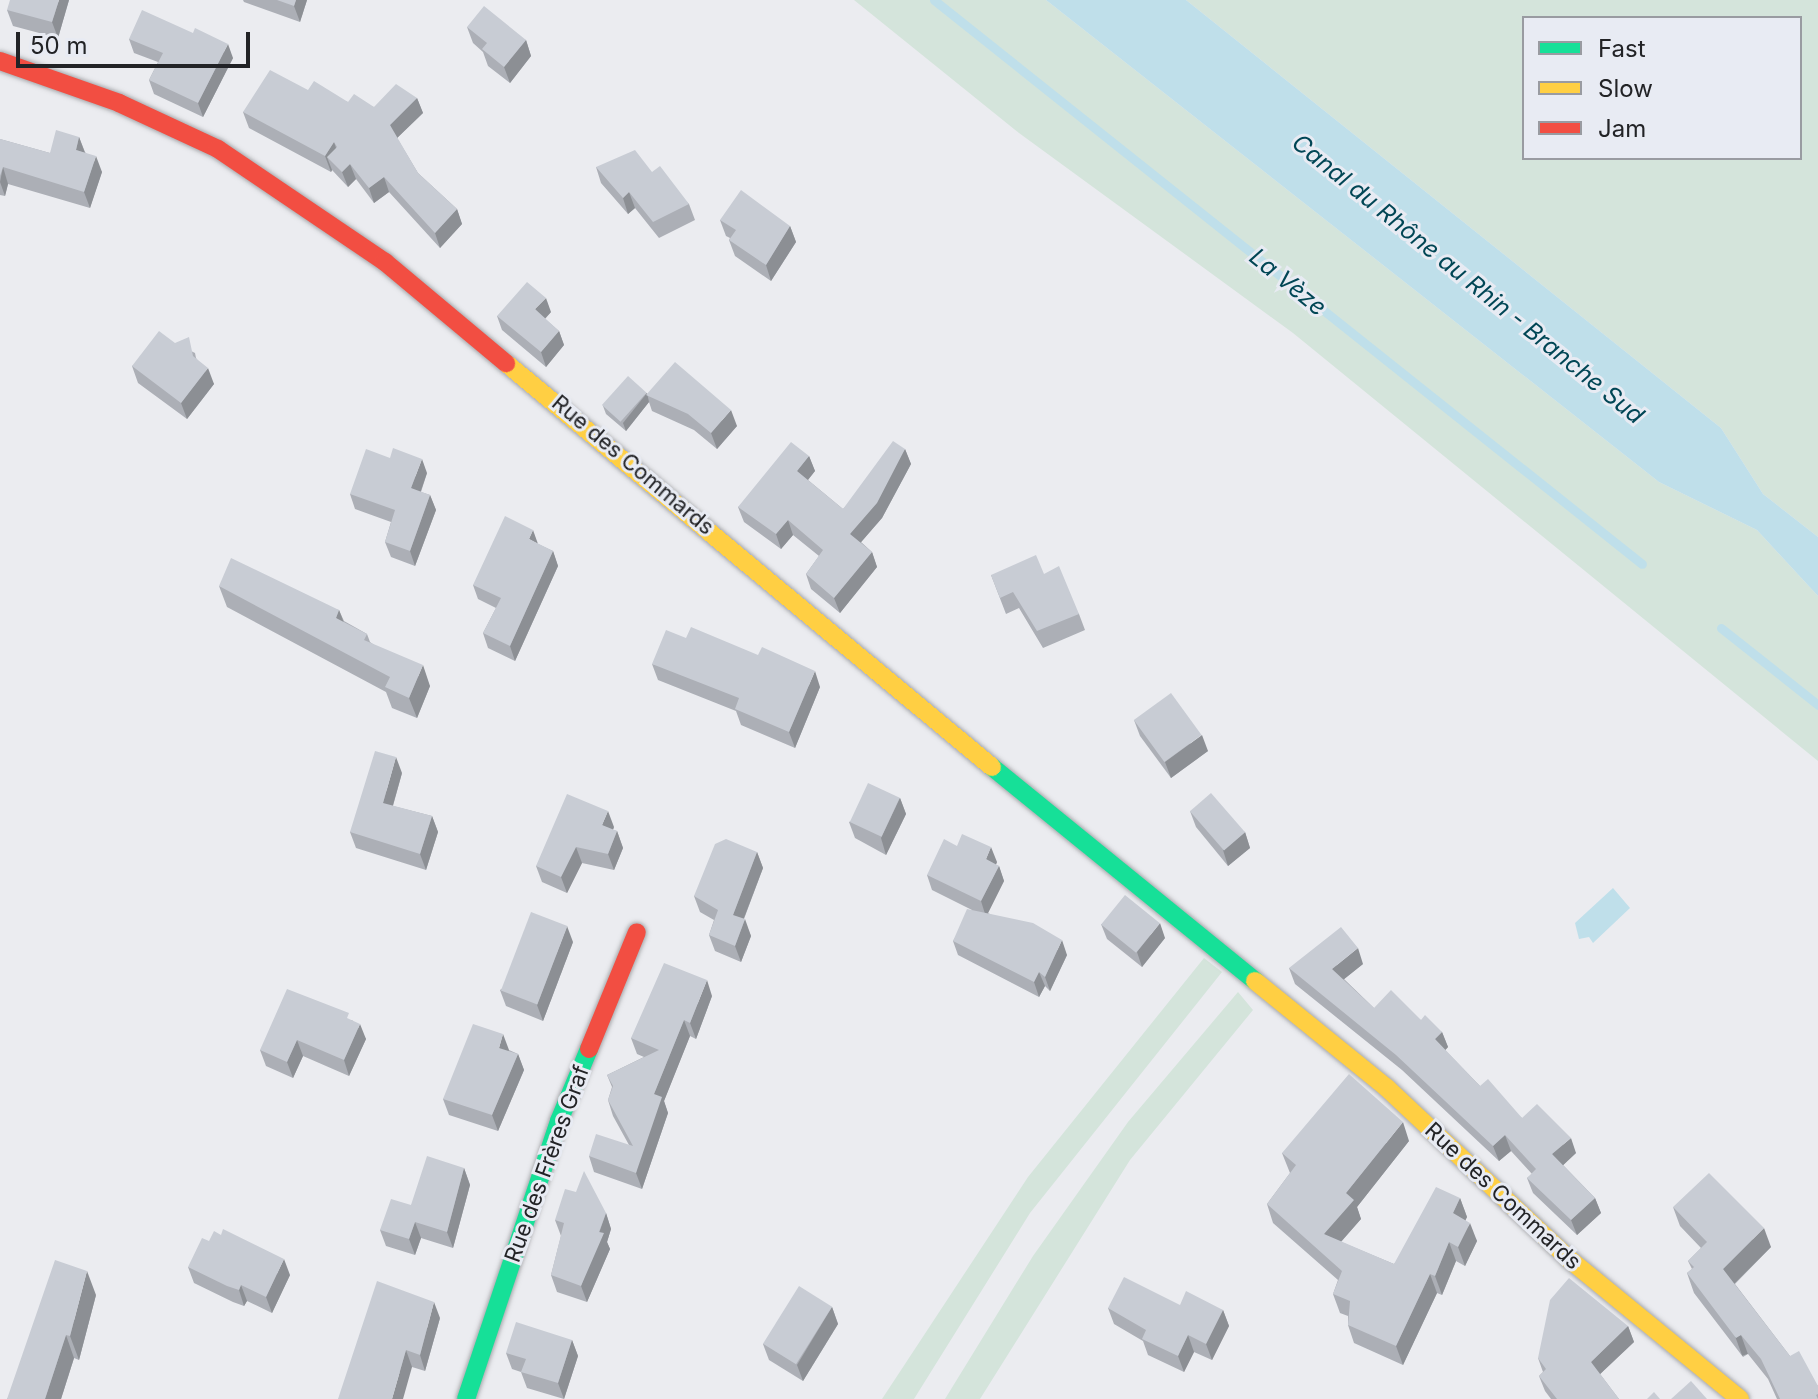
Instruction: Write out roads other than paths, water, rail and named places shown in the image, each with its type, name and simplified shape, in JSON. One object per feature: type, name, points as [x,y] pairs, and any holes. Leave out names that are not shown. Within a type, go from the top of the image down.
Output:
[{"type":"street","name":"Rue des Commards","points":[[0,61],[119,103],[218,149],[311,207],[525,374],[882,678],[1387,1088],[1569,1259],[1740,1399]]},
{"type":"street","name":"Rue des Frères Graf","points":[[466,1399],[559,1121],[637,932]]},
{"type":"water","name":"Canal du Rhône au Rhin - Branche Sud","points":[[1046,0],[1186,0],[1721,428],[1763,494],[1818,537],[1818,596],[1757,530],[1659,482]]},
{"type":"water","points":[[1613,888],[1630,908],[1593,943],[1589,937],[1579,939],[1575,923]]},
{"type":"waterway","name":"La Vèze","points":[[934,0],[1642,564]]},
{"type":"waterway","points":[[1721,628],[1818,705]]}]
